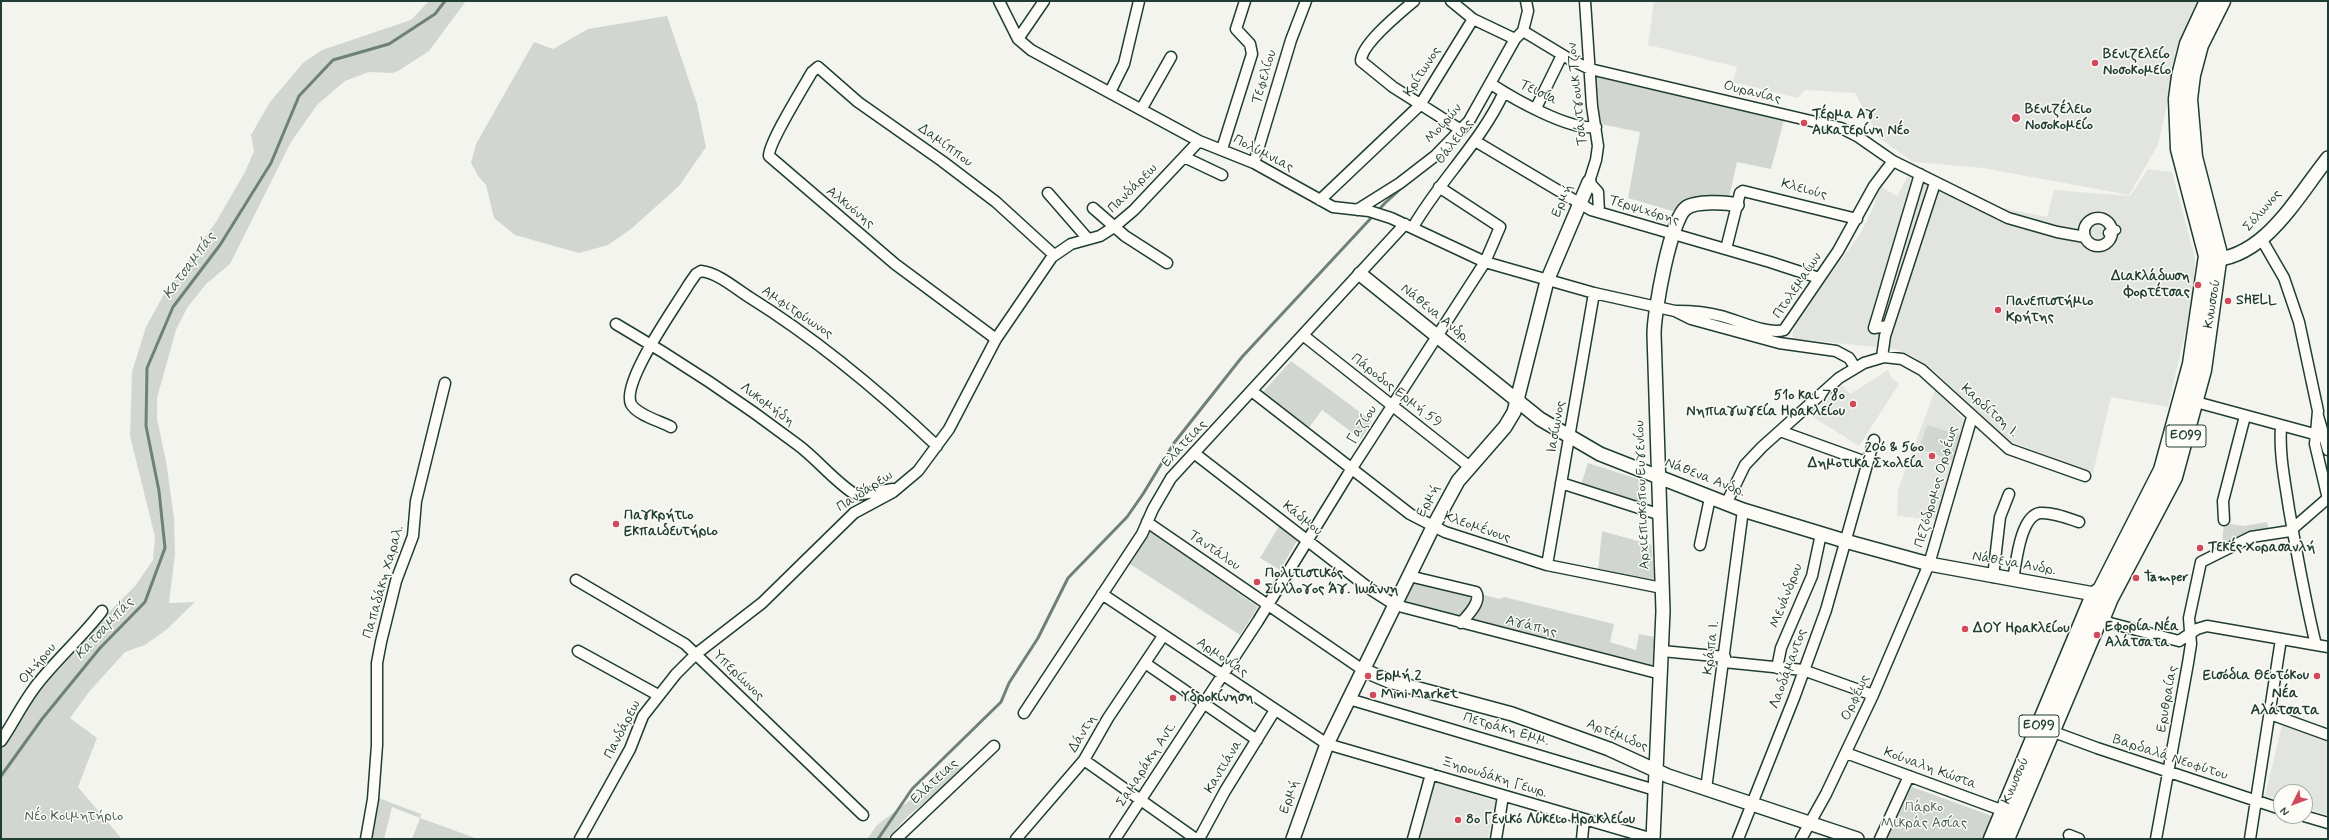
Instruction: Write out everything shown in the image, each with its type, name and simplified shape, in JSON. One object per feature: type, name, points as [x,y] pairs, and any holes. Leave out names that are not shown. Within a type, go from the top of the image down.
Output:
[{"type":"main road","name":"Κνωσσού","points":[[2102,594],[2174,477],[2196,402],[2203,370],[2213,260],[2204,243],[2180,149],[2177,106],[2180,76],[2188,44],[2208,1]]},
{"type":"main road","name":"Κνωσσού","points":[[2102,594],[2166,460],[2190,371],[2217,242],[2194,158],[2188,99],[2192,75],[2200,45],[2222,1]]},
{"type":"main road","name":"ΕΟ99","points":[[2096,616],[2102,594]]},
{"type":"main road","name":"Κνωσσού","points":[[2006,839],[2052,731],[2096,616]]},
{"type":"main road","name":"Κνωσσού","points":[[1992,839],[2096,616]]},
{"type":"street","name":"Πολύμνιας","points":[[999,1],[1018,38],[1031,50],[1142,108],[1199,141],[1254,163],[1337,208],[1378,214],[1409,226],[1485,262],[1547,281]]},
{"type":"street","points":[[1018,38],[1044,1]]},
{"type":"street","points":[[1110,92],[1124,64],[1139,1]]},
{"type":"street","points":[[1222,149],[1252,54],[1250,44],[1236,29],[1245,1]]},
{"type":"street","name":"Τεφελίου","points":[[1254,163],[1291,40],[1306,1]]},
{"type":"street","points":[[1414,1],[1388,24],[1364,52],[1360,59],[1364,65],[1420,105],[1461,130]]},
{"type":"street","points":[[1451,1],[1473,19],[1515,39]]},
{"type":"street","points":[[1523,31],[1528,11],[1526,1]]},
{"type":"street","name":"Τσάντγουικ Τζον","points":[[1584,1],[1592,106],[1596,127],[1598,155],[1588,182]]},
{"type":"street","name":"Κρίτωνος","points":[[1320,200],[1420,105],[1473,19]]},
{"type":"street","name":"Μοιρών","points":[[1357,210],[1400,183],[1435,156],[1461,130],[1469,121],[1491,84],[1515,39],[1523,31]]},
{"type":"street","name":"Ουρανίας","points":[[1523,31],[1562,55],[1590,69],[1841,128],[1857,136],[1896,163]]},
{"type":"street","points":[[1536,108],[1562,55]]},
{"type":"street","points":[[1142,108],[1171,57]]},
{"type":"street","name":"Δαμίππου","points":[[816,68],[818,67],[858,102],[942,160],[996,202],[1054,255]]},
{"type":"street","name":"Αλκυόνης","points":[[816,68],[776,137],[769,152],[769,156],[895,264],[996,339]]},
{"type":"street","name":"Τεισία","points":[[1491,84],[1504,92],[1571,124],[1586,128],[1596,127]]},
{"type":"street","name":"Θάλειας","points":[[1409,226],[1475,141],[1494,112],[1504,92]]},
{"type":"street","name":"Πανδάρεω","points":[[580,839],[630,749],[643,716],[658,695],[696,654],[762,603],[854,513],[900,487],[923,465],[955,418],[996,339],[1054,255],[1071,244],[1100,236],[1114,227],[1134,210],[1199,141]]},
{"type":"street","name":"Τερψιχόρης","points":[[1475,141],[1579,204],[1599,212],[1819,278]]},
{"type":"street","points":[[1184,157],[1222,175]]},
{"type":"street","name":"Σόλωνος","points":[[2213,260],[2237,256],[2262,240],[2328,158]]},
{"type":"street","points":[[1896,163],[2008,218],[2057,232],[2085,237],[2093,245],[2102,246],[2109,240],[2112,231],[2104,221],[2096,219],[2085,226],[2085,237]]},
{"type":"street","name":"Πτολεμαίων","points":[[1547,281],[1656,308],[1720,315],[1780,331],[1788,326],[1819,278],[1857,219],[1871,190],[1896,163]]},
{"type":"street","points":[[1888,326],[1874,328],[1920,174]]},
{"type":"street","points":[[1588,182],[1598,192],[1599,212]]},
{"type":"street","name":"Ερμή","points":[[1293,839],[1327,744],[1433,528],[1456,484],[1505,427],[1514,412],[1547,281],[1588,182]]},
{"type":"street","points":[[1882,358],[1888,326],[1935,183]]},
{"type":"street","name":"Θάλειας","points":[[1439,187],[1500,227],[1485,262]]},
{"type":"street","name":"Κλειούς","points":[[1737,205],[1740,193],[1743,190],[1857,219]]},
{"type":"street","points":[[1048,193],[1088,239]]},
{"type":"street","name":"Αρχιεπισκόπου Ευγενίου","points":[[1653,839],[1662,651],[1662,588],[1658,514],[1654,334],[1656,308],[1673,235],[1681,214],[1688,206],[1724,202],[1737,205]]},
{"type":"street","points":[[1726,249],[1737,205]]},
{"type":"street","points":[[1093,208],[1114,227],[1167,262]]},
{"type":"street","name":"Ελάτειας","points":[[1024,713],[1142,534],[1168,484],[1186,460],[1253,392],[1360,274],[1409,226]]},
{"type":"street","points":[[2262,240],[2278,264],[2294,304],[2304,341],[2318,416],[2328,450]]},
{"type":"street","name":"Γαζίου","points":[[1267,605],[1352,468],[1393,406],[1436,334],[1485,262]]},
{"type":"street","name":"Αμφιτρύωνος","points":[[652,345],[696,274],[704,271],[763,306],[835,356],[876,390],[937,446]]},
{"type":"street","name":"Νάθενα Ανδρ.","points":[[1360,274],[1540,419],[1600,454],[1726,504],[1845,541],[1929,564],[1993,578],[2102,594]]},
{"type":"street","name":"Ιασίωνος","points":[[1547,565],[1594,293]]},
{"type":"street","name":"Πτολεμαίων","points":[[1675,311],[1691,319],[1779,343],[1836,351],[1849,358],[1855,367]]},
{"type":"street","name":"Λυκομήδη","points":[[616,324],[693,369],[767,421],[806,451],[856,495],[900,487]]},
{"type":"street","points":[[1779,343],[1780,331]]},
{"type":"street","name":"Πάροδος Ερμή 59","points":[[1304,336],[1470,467]]},
{"type":"street","points":[[652,345],[634,374],[630,393],[631,403],[640,412],[671,427]]},
{"type":"street","name":"Καρδίτση Ι.","points":[[1726,504],[1745,465],[1780,431],[1839,378],[1855,367],[1882,358],[1902,359],[1917,367],[2008,449],[2085,476]]},
{"type":"street","name":"Παπαδάκη Χαραλ.","points":[[366,839],[373,799],[376,745],[377,663],[396,581],[413,536],[416,501],[445,383]]},
{"type":"street","name":"Κλεομένους","points":[[1253,392],[1410,514],[1433,528],[1547,565],[1662,588]]},
{"type":"street","points":[[2196,402],[2314,434]]},
{"type":"street","points":[[2224,520],[2223,500],[2245,416]]},
{"type":"street","points":[[2292,529],[2328,498],[2319,464],[2314,434],[2318,416]]},
{"type":"street","name":"Πεζόδρομος Ορφέως","points":[[1929,564],[1972,417]]},
{"type":"street","points":[[2281,426],[2281,448],[2292,529],[2316,645]]},
{"type":"street","points":[[1780,431],[1866,462]]},
{"type":"street","name":"Λαοδάμαντος","points":[[1738,839],[1826,610],[1866,462],[1874,440]]},
{"type":"street","name":"Κάδμου","points":[[1194,453],[1370,589],[1395,605]]},
{"type":"street","points":[[1561,483],[1658,514]]},
{"type":"street","points":[[1993,578],[2000,517],[2009,494]]},
{"type":"street","points":[[1700,545],[1710,498]]},
{"type":"street","name":"Κράπα Ι.","points":[[1706,789],[1725,660],[1743,510]]},
{"type":"street","points":[[2013,580],[2023,531],[2031,517],[2039,513],[2058,514],[2080,522]]},
{"type":"street","name":"Ταντάλου","points":[[1148,522],[1363,670]]},
{"type":"street","name":"Ερυθραίας","points":[[2156,839],[2191,644],[2189,635],[2190,612],[2199,566],[2203,561],[2250,537],[2284,532],[2292,529]]},
{"type":"street","name":"Μενάνδρου","points":[[1777,668],[1781,648],[1812,576],[1821,534]]},
{"type":"street","name":"Ορφέως","points":[[1801,839],[1846,753],[1873,695],[1929,564]]},
{"type":"street","points":[[1409,576],[1472,590],[1478,595],[1477,602],[1461,624]]},
{"type":"street","name":"Υπερίωνος","points":[[576,580],[675,638],[696,654],[863,815]]},
{"type":"street","name":"Αρμονίας","points":[[1102,594],[1327,744]]},
{"type":"street","name":"Σαμαράκη Αντ.","points":[[1115,839],[1223,675],[1267,605]]},
{"type":"street","name":"Αγάπης","points":[[1395,605],[1461,624],[1661,674]]},
{"type":"street","name":"Ομήρου","points":[[1,741],[40,680],[78,641],[102,611]]},
{"type":"street","points":[[2096,616],[2110,623],[2177,640],[2183,640],[2189,635],[2207,626],[2328,647]]},
{"type":"street","name":"Δάντη","points":[[1016,839],[1084,760],[1108,718],[1164,636]]},
{"type":"street","points":[[2250,839],[2254,800],[2270,714],[2281,639]]},
{"type":"street","points":[[578,651],[658,695]]},
{"type":"street","points":[[1662,651],[1777,668],[1804,670],[1873,695]]},
{"type":"street","points":[[1145,663],[1257,740]]},
{"type":"street","name":"Αρτέμιδος","points":[[1363,670],[1389,681],[1519,717],[1609,749],[1656,771],[1750,805],[1857,839]]},
{"type":"street","name":"Πετράκη Εμμ.","points":[[1349,699],[1655,790]]},
{"type":"street","name":"Καντιάνα","points":[[1197,839],[1275,710]]},
{"type":"street","points":[[2270,714],[2328,735]]},
{"type":"street","name":"Βαρδαλά Νεοφύτου","points":[[2052,731],[2273,806]]},
{"type":"street","name":"Ξηρουδάκη Γεωρ.","points":[[1327,744],[1353,753],[1431,774],[1653,839]]},
{"type":"street","name":"Ελάτειας","points":[[896,839],[994,746]]},
{"type":"street","name":"Κούναλη Κώστα","points":[[1846,753],[2004,811]]},
{"type":"street","points":[[1084,760],[1197,839]]},
{"type":"street","points":[[1413,839],[1431,774]]},
{"type":"street","points":[[1880,839],[1909,776]]},
{"type":"street","points":[[1496,839],[1504,796]]},
{"type":"street","points":[[1582,839],[1584,819]]},
{"type":"street","points":[[2313,819],[2328,823]]},
{"type":"street","points":[[2069,835],[2079,839]]},
{"type":"shaded area","name":"Βενιζέλειο Νοσοκομείο","points":[[1654,1],[2199,1],[2182,37],[2158,145],[2129,195],[1983,168],[1913,162],[1879,138],[1855,93],[1805,90],[1798,98],[1733,82],[1737,67],[1648,45]]},
{"type":"shaded area","name":"Πανεπιστήμιο Κρήτης","points":[[2148,169],[2172,172],[2195,258],[2193,298],[2168,407],[2111,397],[2093,473],[2007,440],[1936,373],[1914,357],[1895,349],[1807,340],[1795,342],[1792,334],[1796,322],[1860,234],[1873,208],[1880,186],[1897,196],[1909,174],[1992,206],[2047,217],[2054,190],[2130,196]]},
{"type":"shaded area","name":"51ο και 78ο Νηπιαγωγεία Ηρακλείου","points":[[1888,370],[1891,377],[1899,384],[1859,446],[1810,415],[1842,385],[1850,394]]},
{"type":"shaded area","name":"20ό & 56ο Δημοτικά Σχολεία","points":[[1935,390],[1965,421],[1937,520],[1897,516],[1898,490]]},
{"type":"shaded area","points":[[2282,725],[2328,742],[2328,815],[2313,810],[2313,784],[2273,784],[2273,798],[2265,796]]},
{"type":"shaded area","name":"8ο Γενικό Λύκειο Ηρακλείου","points":[[1435,782],[1496,801],[1488,839],[1419,839]]},
{"type":"green space","name":"Νέο Κοιμητήριο","points":[[429,1],[466,1],[429,51],[398,71],[392,73],[369,72],[345,81],[317,105],[291,142],[230,264],[206,284],[187,308],[176,330],[157,398],[157,419],[166,461],[174,518],[175,554],[169,603],[195,602],[166,630],[145,645],[125,652],[89,692],[70,718],[97,738],[78,787],[122,839],[1,839],[1,746],[42,686],[103,618],[135,586],[153,560],[155,537],[130,436],[132,372],[146,327],[164,294],[216,222],[245,172],[254,151],[251,135],[270,102],[303,63],[322,50],[411,20]]},
{"type":"green space","points":[[667,16],[697,104],[706,147],[679,186],[631,229],[608,245],[579,253],[515,235],[494,218],[486,185],[478,176],[471,163],[476,144],[534,42],[553,49],[588,29]]},
{"type":"green space","points":[[1596,77],[1641,85],[1784,120],[1771,169],[1737,162],[1729,197],[1680,203],[1676,212],[1628,198],[1640,132],[1600,124]]},
{"type":"green space","points":[[1291,361],[1372,421],[1361,439],[1322,410],[1308,429],[1262,393]]},
{"type":"green space","points":[[1927,425],[1960,435],[1952,460],[1919,449]]},
{"type":"green space","points":[[1588,463],[1641,480],[1645,486],[1646,504],[1581,485]]},
{"type":"green space","points":[[2267,522],[2269,531],[2224,546],[2222,544],[2224,523],[2244,526]]},
{"type":"green space","points":[[1279,526],[1297,541],[1280,570],[1260,558]]},
{"type":"green space","points":[[1151,531],[1258,607],[1240,635],[1130,564]]},
{"type":"green space","points":[[1602,531],[1652,545],[1654,578],[1652,580],[1598,571]]},
{"type":"green space","points":[[1416,578],[1500,599],[1504,597],[1614,624],[1610,642],[1636,650],[1639,634],[1655,637],[1652,666],[1404,605]]},
{"type":"green space","points":[[949,763],[966,768],[907,817],[887,839],[867,839],[877,825],[913,798]]},
{"type":"green space","name":"Πάρκο Μικράς Ασίας","points":[[1912,787],[1992,816],[1983,839],[1887,838]]},
{"type":"green space","points":[[376,797],[421,814],[420,818],[392,807],[384,839],[369,839]]},
{"type":"green space","points":[[420,818],[478,839],[412,839]]},
{"type":"waterway","name":"Κατσαμπάς","points":[[1,776],[42,719],[100,648],[145,602],[165,548],[159,491],[146,426],[147,368],[173,307],[220,245],[271,163],[299,96],[333,60],[389,44],[435,14],[445,1]]},
{"type":"waterway","points":[[878,839],[912,789],[1001,702],[1009,683],[1038,638],[1068,578],[1127,517],[1174,443],[1242,357],[1385,203],[1406,184]]},
{"type":"place","name":"Βενιζελείο Νοσοκομείο","points":[[2095,63]]},
{"type":"place","name":"Βενιζέλειο Νοσοκομείο","points":[[2016,118]]},
{"type":"place","name":"Τέρμα Αγ. Αικατερίνη Νέο","points":[[1804,123]]},
{"type":"place","name":"Διακλάδωση Φορτέτσας","points":[[2198,285]]},
{"type":"place","name":"SHELL","points":[[2228,301]]},
{"type":"place","name":"Πανεπιστήμιο Κρήτης","points":[[1998,310]]},
{"type":"place","name":"51ο και 78ο Νηπιαγωγεία Ηρακλείου","points":[[1853,404]]},
{"type":"place","name":"20ό & 56ο Δημοτικά Σχολεία","points":[[1932,456]]},
{"type":"place","name":"Παγκρήτιο Εκπαιδευτήριο","points":[[616,524]]},
{"type":"place","name":"Τεκές Χορασανλή","points":[[2200,548]]},
{"type":"place","name":"Tamper","points":[[2136,578]]},
{"type":"place","name":"Πολιτιστικός Σύλλογος Άγ. Ιωάννη","points":[[1257,582]]},
{"type":"place","name":"ΔΟΥ Ηρακλείου","points":[[1965,629]]},
{"type":"place","name":"Εφορία Νέα Αλάτσατα","points":[[2097,635]]},
{"type":"place","name":"Ερμή 2","points":[[1368,676]]},
{"type":"place","name":"Εισόδια Θεοτόκου","points":[[2317,676]]},
{"type":"place","name":"Mini Market","points":[[1373,695]]},
{"type":"place","name":"Υδροκίνηση","points":[[1173,698]]},
{"type":"place","name":"8ο Γενικό Λύκειο Ηρακλείου","points":[[1458,820]]},
{"type":"district","name":"Νέα Αλάτσατα","points":[[2285,702]]}]
